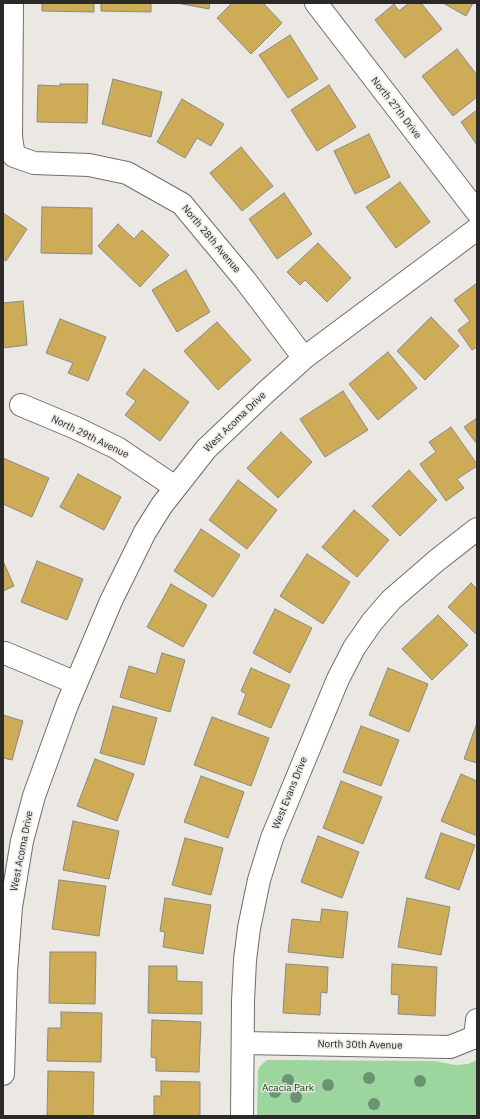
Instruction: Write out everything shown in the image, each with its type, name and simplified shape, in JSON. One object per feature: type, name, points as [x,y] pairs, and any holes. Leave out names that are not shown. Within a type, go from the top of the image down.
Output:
[{"type":"street","name":"North 28th Avenue","points":[[12,3],[11,137],[14,156],[34,164],[90,165],[127,172],[182,204],[245,280],[304,358]]},
{"type":"street","name":"North 27th Drive","points":[[316,3],[477,212]]},
{"type":"street","name":"West Acoma Drive","points":[[3,1074],[6,972],[11,907],[22,841],[34,796],[76,683],[111,601],[146,532],[162,504],[206,449],[266,392],[304,358],[477,229]]},
{"type":"street","name":"North 29th Avenue","points":[[21,405],[76,428],[117,448],[175,487]]},
{"type":"street","name":"West Evans Drive","points":[[242,1116],[243,1001],[245,960],[249,928],[259,880],[272,838],[338,679],[354,648],[372,622],[391,600],[436,561],[477,529]]},
{"type":"street","points":[[4,653],[76,683]]},
{"type":"street","name":"North 30th Avenue","points":[[243,1043],[450,1047],[476,1029]]},
{"type":"green space","name":"Acacia Park","points":[[267,1060],[435,1061],[455,1065],[468,1064],[477,1060],[477,1116],[257,1116],[258,1071],[260,1066]]},
{"type":"building","points":[[42,3],[94,3],[94,12],[42,11]]},
{"type":"building","points":[[101,3],[151,3],[151,12],[101,11]]},
{"type":"building","points":[[177,3],[210,3],[209,9]]},
{"type":"building","points":[[232,3],[263,3],[282,23],[251,54],[217,18]]},
{"type":"building","points":[[409,3],[421,3],[442,29],[405,58],[375,20],[394,4],[399,11]]},
{"type":"building","points":[[443,3],[473,3],[466,16]]},
{"type":"building","points":[[290,35],[318,79],[288,98],[259,55]]},
{"type":"building","points":[[457,49],[477,75],[477,97],[453,116],[422,76]]},
{"type":"building","points":[[113,79],[162,92],[151,137],[102,124]]},
{"type":"building","points":[[60,84],[88,84],[87,123],[37,122],[38,85],[60,86]]},
{"type":"building","points":[[329,85],[356,127],[317,151],[291,110]]},
{"type":"building","points":[[182,99],[224,124],[211,146],[197,138],[185,158],[157,142]]},
{"type":"building","points":[[477,110],[477,145],[461,122]]},
{"type":"building","points":[[369,134],[390,177],[355,194],[334,151]]},
{"type":"building","points":[[241,147],[273,186],[242,211],[210,173]]},
{"type":"building","points":[[400,182],[430,222],[396,248],[366,207]]},
{"type":"building","points":[[284,193],[312,234],[277,259],[249,219]]},
{"type":"building","points":[[42,207],[92,208],[92,254],[41,253]]},
{"type":"building","points":[[3,213],[27,229],[6,261],[3,259]]},
{"type":"building","points":[[118,224],[134,239],[142,230],[169,255],[140,287],[98,246]]},
{"type":"building","points":[[318,243],[351,278],[327,302],[305,280],[300,285],[287,272]]},
{"type":"building","points":[[186,270],[210,312],[177,332],[152,290]]},
{"type":"building","points":[[477,283],[477,347],[472,350],[458,330],[470,321],[454,300]]},
{"type":"building","points":[[23,301],[27,345],[3,348],[3,303]]},
{"type":"building","points":[[431,317],[459,346],[425,380],[397,351]]},
{"type":"building","points":[[60,319],[106,337],[88,381],[68,373],[73,363],[46,353]]},
{"type":"building","points":[[217,322],[251,360],[218,390],[184,351]]},
{"type":"building","points":[[388,352],[417,388],[378,420],[349,384]]},
{"type":"building","points":[[144,369],[189,402],[160,441],[125,415],[136,401],[126,394]]},
{"type":"building","points":[[343,391],[368,430],[325,457],[300,419]]},
{"type":"building","points":[[477,418],[477,444],[464,427]]},
{"type":"building","points":[[451,427],[477,466],[457,479],[464,488],[446,501],[420,464],[436,452],[429,442]]},
{"type":"building","points":[[281,432],[312,462],[278,498],[247,468]]},
{"type":"building","points":[[3,458],[49,478],[32,517],[3,504]]},
{"type":"building","points":[[409,470],[437,500],[400,536],[372,506]]},
{"type":"building","points":[[78,474],[121,497],[104,530],[60,507]]},
{"type":"building","points":[[238,480],[277,510],[247,549],[209,520]]},
{"type":"building","points":[[354,510],[389,540],[357,577],[322,547]]},
{"type":"building","points":[[201,529],[240,555],[213,597],[174,571]]},
{"type":"building","points":[[307,554],[350,582],[323,624],[280,596]]},
{"type":"building","points":[[3,561],[14,586],[3,591]]},
{"type":"building","points":[[37,561],[83,579],[67,620],[21,602]]},
{"type":"building","points":[[471,583],[477,589],[477,635],[448,607]]},
{"type":"building","points":[[171,584],[207,605],[183,647],[147,627]]},
{"type":"building","points":[[275,609],[312,628],[290,673],[253,653]]},
{"type":"building","points":[[438,615],[468,645],[432,680],[402,649]]},
{"type":"building","points":[[162,653],[185,660],[170,712],[120,697],[129,666],[156,674]]},
{"type":"building","points":[[251,668],[290,685],[271,728],[238,714],[246,694],[241,691]]},
{"type":"building","points":[[388,668],[428,684],[409,732],[369,715]]},
{"type":"building","points":[[113,706],[157,718],[144,765],[100,753]]},
{"type":"building","points":[[3,715],[23,721],[12,760],[3,758]]},
{"type":"building","points":[[212,717],[269,738],[251,786],[194,765]]},
{"type":"building","points":[[477,723],[477,763],[464,759]]},
{"type":"building","points":[[361,726],[399,740],[381,786],[343,772]]},
{"type":"building","points":[[95,759],[134,774],[117,821],[77,806]]},
{"type":"building","points":[[461,774],[477,781],[477,836],[441,821]]},
{"type":"building","points":[[201,776],[244,792],[228,838],[184,822]]},
{"type":"building","points":[[341,781],[382,797],[363,844],[323,828]]},
{"type":"building","points":[[73,821],[119,831],[109,879],[63,870]]},
{"type":"building","points":[[441,833],[475,845],[459,890],[425,878]]},
{"type":"building","points":[[318,836],[359,852],[342,898],[301,882]]},
{"type":"building","points":[[185,838],[223,848],[211,895],[172,885]]},
{"type":"building","points":[[59,880],[106,886],[99,936],[52,929]]},
{"type":"building","points":[[165,898],[211,905],[203,954],[163,947],[165,932],[160,931]]},
{"type":"building","points":[[407,898],[450,907],[441,955],[398,947]]},
{"type":"building","points":[[322,909],[348,912],[343,958],[288,952],[292,919],[320,922]]},
{"type":"building","points":[[50,952],[96,952],[95,1004],[49,1003]]},
{"type":"building","points":[[286,964],[328,967],[327,993],[321,992],[320,1015],[283,1013]]},
{"type":"building","points":[[392,964],[437,967],[435,1016],[398,1014],[399,995],[391,994]]},
{"type":"building","points":[[149,966],[177,966],[177,981],[202,982],[202,1014],[148,1013]]},
{"type":"building","points":[[61,1012],[102,1013],[101,1062],[47,1061],[48,1028],[61,1028]]},
{"type":"building","points":[[152,1020],[201,1022],[199,1072],[156,1071],[156,1058],[151,1057]]},
{"type":"building","points":[[48,1071],[94,1072],[93,1116],[47,1116]]},
{"type":"building","points":[[161,1081],[200,1082],[200,1116],[154,1116],[154,1096],[161,1096]]}]
